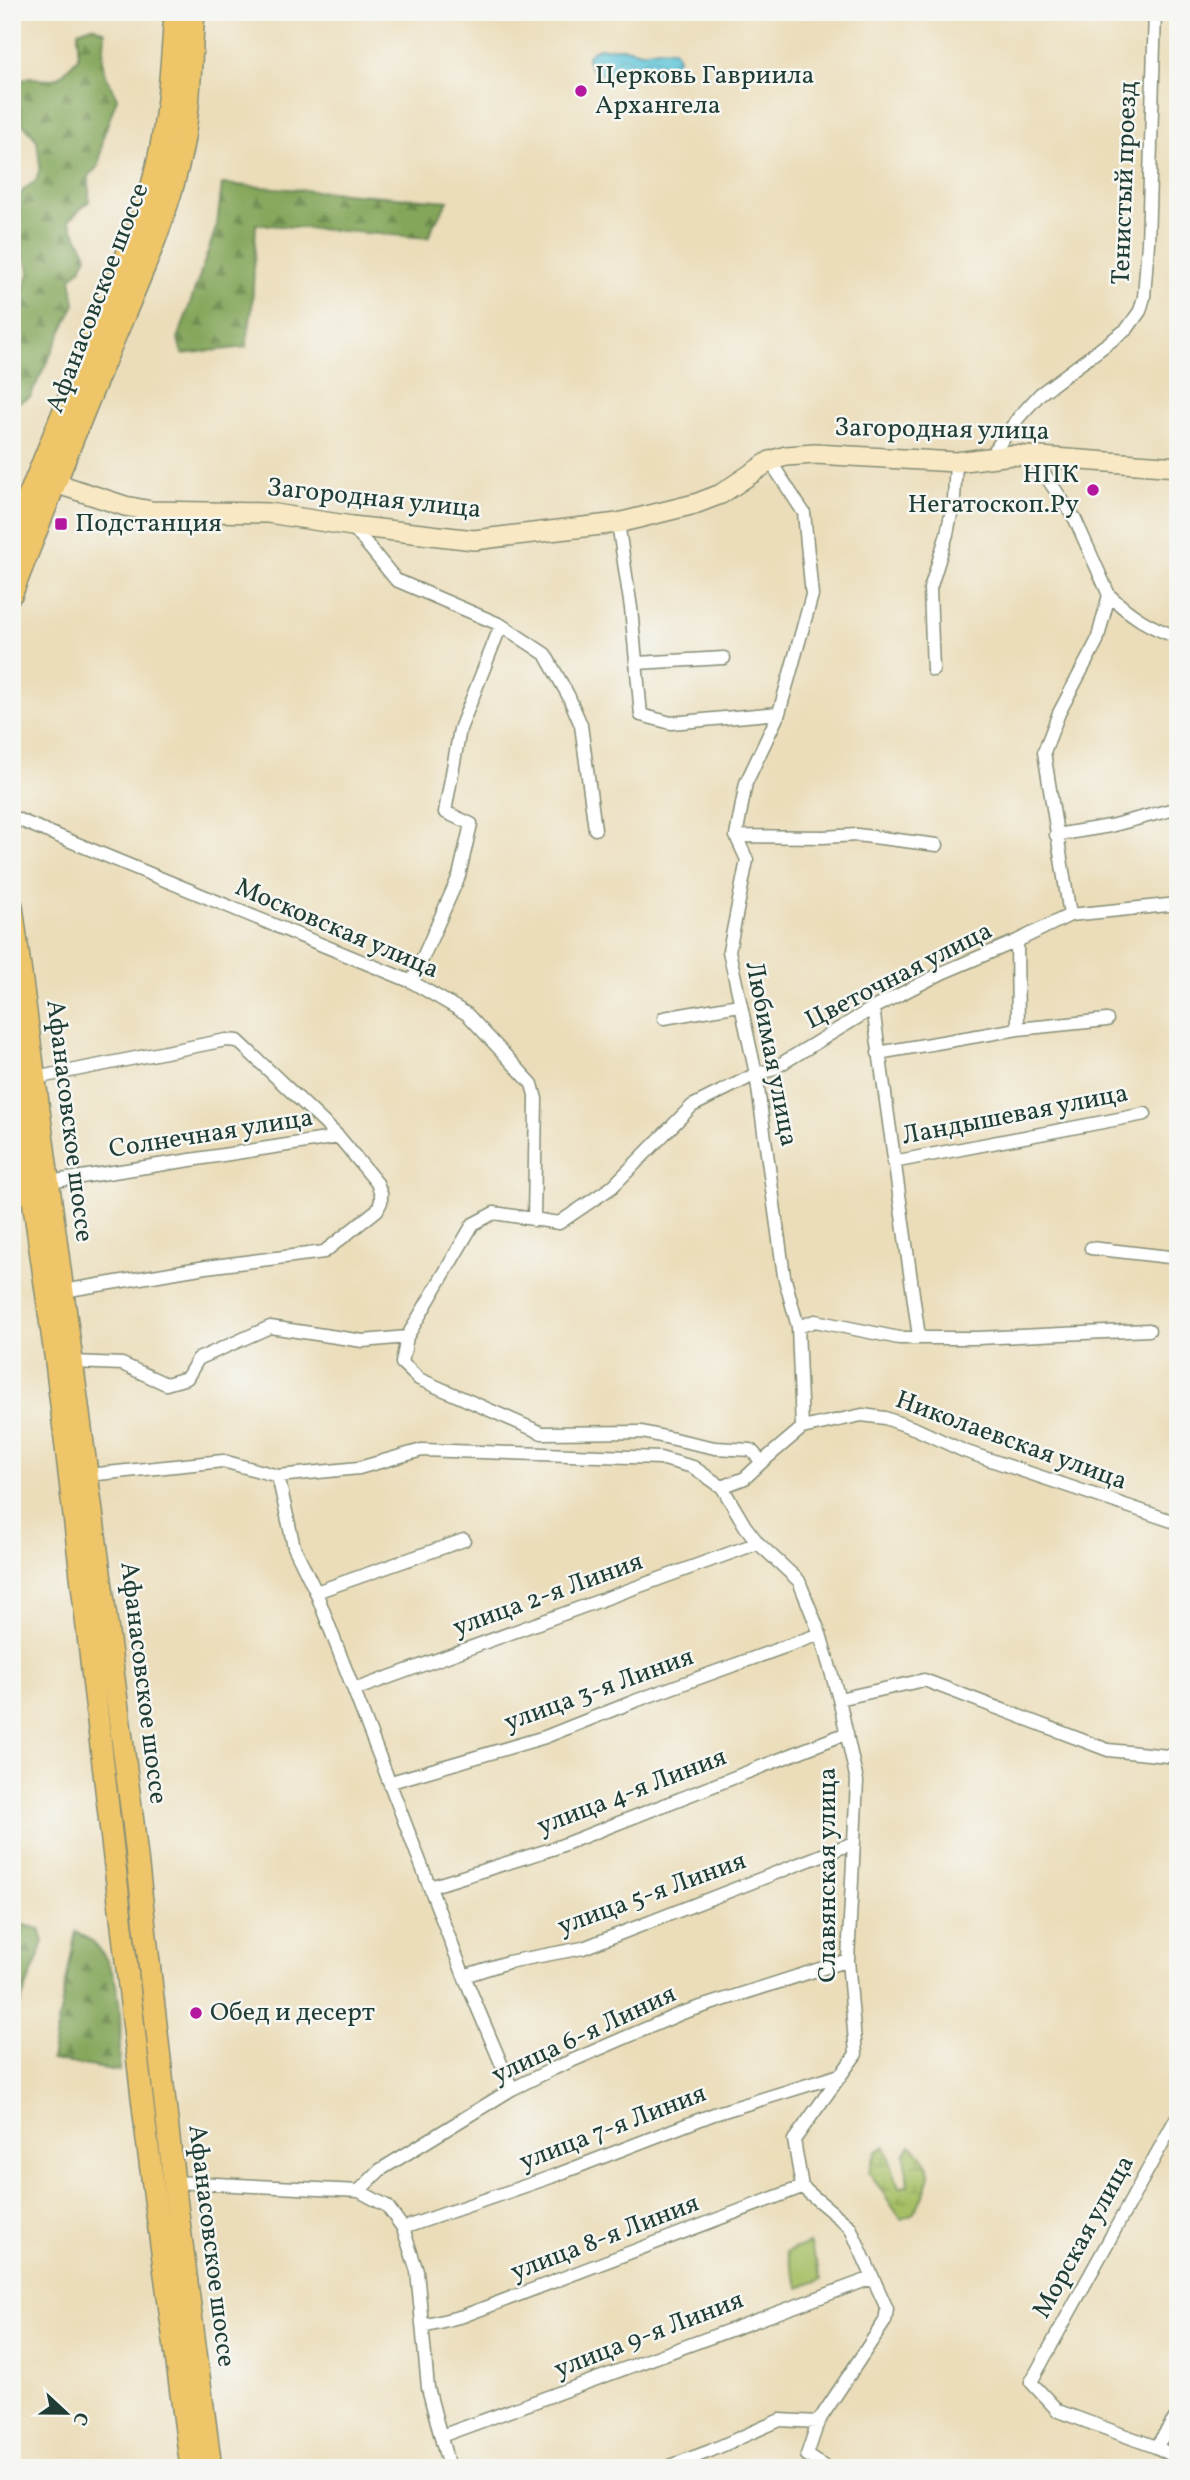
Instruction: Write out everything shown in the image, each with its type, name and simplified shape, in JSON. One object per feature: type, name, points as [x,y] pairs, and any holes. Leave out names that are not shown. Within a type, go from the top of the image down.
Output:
[{"type":"main road","name":"Афанасовское шоссе","points":[[12,538],[134,237],[152,186],[170,91],[175,12]]},
{"type":"main road","name":"Афанасовское шоссе","points":[[12,593],[156,240],[179,165],[187,123],[194,12]]},
{"type":"main road","name":"Афанасовское шоссе","points":[[12,906],[133,1822],[174,2182],[211,2468]]},
{"type":"main road","name":"Афанасовское шоссе","points":[[12,1050],[57,1376],[147,2140],[191,2468]]},
{"type":"street","name":"Тенистый проезд","points":[[989,458],[1040,394],[1128,329],[1140,311],[1144,297],[1147,243],[1155,12]]},
{"type":"street","name":"Загородная улица","points":[[55,483],[125,506],[151,511],[268,513],[474,540],[618,523],[695,505],[720,494],[770,461],[786,456],[815,454],[956,462],[1013,455],[1178,467]]},
{"type":"street","points":[[1032,456],[1075,519],[1109,595],[1132,616],[1159,631],[1178,637]]},
{"type":"street","name":"Любимая улица","points":[[770,461],[804,513],[812,595],[779,713],[746,783],[736,836],[747,860],[729,951],[756,1074],[784,1276],[798,1327],[802,1428]]},
{"type":"street","points":[[933,670],[930,589],[947,534],[954,499],[956,462]]},
{"type":"street","points":[[618,523],[637,663],[641,715],[671,723],[779,713]]},
{"type":"street","points":[[352,526],[396,580],[501,625],[545,654],[568,695],[580,725],[595,829]]},
{"type":"street","points":[[1109,595],[1097,641],[1059,713],[1044,752],[1070,915],[1178,904]]},
{"type":"street","points":[[412,982],[459,876],[471,824],[445,812],[460,729],[501,625]]},
{"type":"street","points":[[637,663],[724,658]]},
{"type":"street","points":[[1056,835],[1110,826],[1178,808]]},
{"type":"street","name":"Московская улица","points":[[12,817],[412,982],[467,1014],[532,1084],[536,1099],[534,1220]]},
{"type":"street","points":[[736,836],[857,835],[937,845]]},
{"type":"street","name":"Цветочная улица","points":[[407,1337],[473,1224],[494,1213],[559,1223],[612,1188],[692,1106],[756,1074],[771,1070],[873,1009],[944,972],[1017,942],[1070,915]]},
{"type":"street","points":[[1017,942],[1018,1029]]},
{"type":"street","points":[[664,1018],[739,1005]]},
{"type":"street","points":[[873,1009],[919,1337]]},
{"type":"street","points":[[878,1053],[1018,1029],[1107,1020]]},
{"type":"street","points":[[35,1078],[233,1039],[243,1044],[339,1137],[377,1183],[381,1193],[377,1210],[328,1251],[206,1267],[63,1291]]},
{"type":"street","name":"Ландышевая улица","points":[[893,1162],[1145,1114]]},
{"type":"street","name":"Солнечная улица","points":[[49,1182],[339,1137]]},
{"type":"street","points":[[1091,1248],[1178,1258]]},
{"type":"street","points":[[798,1327],[815,1321],[899,1338],[978,1338],[1149,1330]]},
{"type":"street","points":[[74,1362],[121,1364],[166,1384],[187,1378],[198,1359],[270,1326],[363,1341],[407,1337],[402,1363],[419,1379],[542,1433],[642,1432],[715,1448],[751,1450],[762,1462]]},
{"type":"street","name":"Николаевская улица","points":[[722,1487],[745,1478],[802,1428],[862,1415],[885,1418],[964,1451],[1178,1523]]},
{"type":"street","name":"Славянская улица","points":[[88,1475],[223,1461],[278,1476],[359,1468],[422,1450],[660,1458],[693,1467],[722,1487],[758,1543],[800,1581],[820,1634],[839,1699],[857,1781],[848,1960],[856,2054],[794,2140],[802,2187]]},
{"type":"street","points":[[278,1476],[295,1547],[316,1592],[464,1976],[512,2089]]},
{"type":"street","points":[[316,1592],[464,1540]]},
{"type":"street","name":"улица 2-я Линия","points":[[354,1690],[758,1543]]},
{"type":"street","name":"улица 3-я Линия","points":[[391,1782],[545,1737],[635,1701],[820,1634]]},
{"type":"street","points":[[839,1699],[924,1680],[1108,1750],[1178,1757]]},
{"type":"street","name":"улица 4-я Линия","points":[[430,1887],[555,1848],[847,1733]]},
{"type":"street","name":"улица 5-я Линия","points":[[464,1976],[508,1962],[583,1948],[853,1843]]},
{"type":"street","name":"улица 6-я Линия","points":[[359,2190],[380,2170],[512,2089],[682,2013],[848,1960]]},
{"type":"street","points":[[1178,2029],[1178,2034]]},
{"type":"street","name":"улица 7-я Линия","points":[[403,2228],[551,2177],[714,2114],[840,2075]]},
{"type":"street","name":"Морская улица","points":[[1156,2448],[1058,2411],[1031,2382],[1178,2115]]},
{"type":"street","points":[[174,2182],[359,2190],[387,2206],[403,2228],[417,2271],[428,2388],[449,2468]]},
{"type":"street","points":[[802,2187],[850,2227],[887,2309],[885,2321],[814,2422],[807,2455],[827,2468]]},
{"type":"street","name":"улица 8-я Линия","points":[[423,2326],[463,2316],[802,2187]]},
{"type":"street","name":"улица 9-я Линия","points":[[441,2436],[872,2278]]},
{"type":"street","points":[[1178,2414],[1156,2448],[1178,2458]]},
{"type":"street","points":[[665,2468],[780,2420],[814,2422]]},
{"type":"green space","points":[[92,26],[105,32],[103,65],[117,98],[103,137],[99,166],[89,175],[89,201],[69,220],[87,256],[81,268],[71,278],[75,304],[30,397],[12,405],[12,337],[17,319],[14,306],[29,275],[21,248],[17,201],[24,189],[36,181],[40,167],[37,140],[21,122],[20,108],[12,96],[18,82],[30,77],[44,80],[58,78],[78,58],[78,31]]},
{"type":"green space","points":[[222,184],[448,201],[428,238],[256,224],[252,309],[246,347],[182,354],[178,339],[217,225]]},
{"type":"green space","points":[[12,1922],[40,1929],[44,1942],[15,2017],[12,2016]]},
{"type":"green space","points":[[76,1931],[94,1943],[112,1971],[119,2003],[119,2071],[51,2060]]},
{"type":"green space","points":[[885,2146],[899,2188],[908,2185],[905,2153],[910,2146],[926,2162],[928,2170],[927,2187],[918,2206],[912,2215],[901,2219],[869,2172],[876,2152]]},
{"type":"green space","points":[[809,2243],[822,2279],[799,2288],[786,2252]]},
{"type":"water","points":[[600,48],[625,48],[642,52],[675,50],[678,58],[675,74],[669,79],[602,75],[591,69],[587,57]]},
{"type":"place","name":"Церковь Гавриила Архангела","points":[[581,91]]},
{"type":"place","name":"НПК Негатоскоп.Ру","points":[[1093,490]]},
{"type":"place","name":"Подстанция","points":[[61,524]]},
{"type":"place","name":"Обед и десерт","points":[[196,2013]]}]
